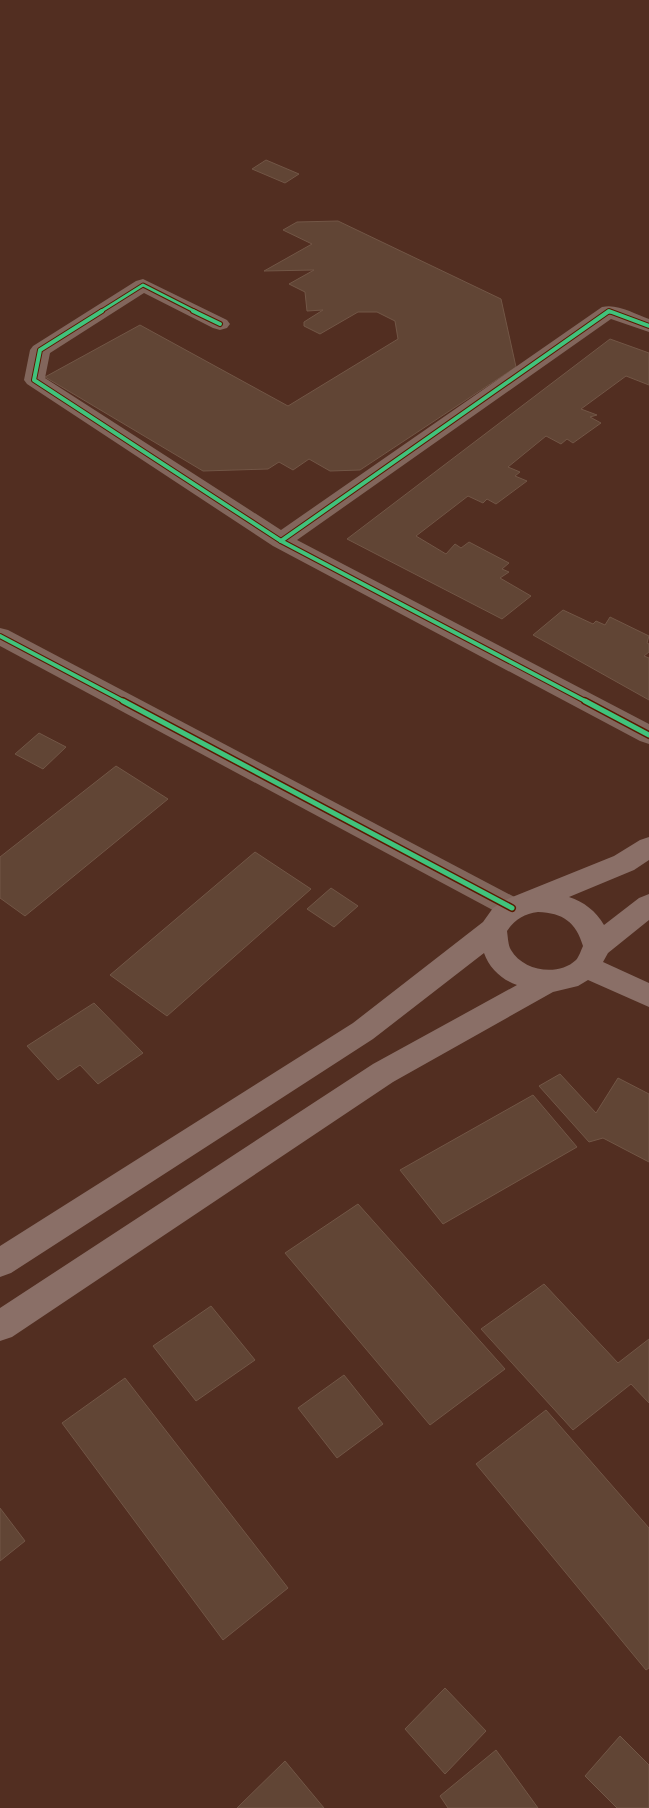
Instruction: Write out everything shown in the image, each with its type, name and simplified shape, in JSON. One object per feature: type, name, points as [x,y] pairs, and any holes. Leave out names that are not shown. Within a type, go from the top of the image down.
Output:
[{"type":"main road","points":[[0,1263],[363,1032],[494,930],[503,915],[522,904],[624,863],[649,847]]},
{"type":"main road","points":[[522,904],[559,903],[580,914],[592,928],[592,956]]},
{"type":"main road","points":[[0,1326],[383,1073],[547,982],[568,978],[649,905]]},
{"type":"main road","points":[[494,930],[494,942],[499,957],[516,973],[547,982]]},
{"type":"main road","points":[[592,956],[649,996]]},
{"type":"street","points":[[220,324],[142,285],[40,350],[34,380],[281,541],[649,735]]},
{"type":"street","points":[[281,541],[608,311],[649,326]]},
{"type":"street","points":[[0,636],[522,904]]},
{"type":"building","points":[[266,160],[299,174],[285,183],[252,169]]},
{"type":"building","points":[[338,221],[501,299],[516,367],[360,470],[330,471],[309,459],[293,470],[279,462],[268,469],[203,471],[45,377],[140,325],[288,406],[398,339],[395,321],[377,312],[358,312],[320,334],[304,326],[304,322],[323,310],[307,311],[305,292],[289,284],[314,270],[264,271],[312,244],[283,230],[297,222]]},
{"type":"building","points":[[610,339],[649,353],[649,385],[626,376],[581,409],[597,415],[590,417],[601,423],[573,443],[567,439],[561,444],[546,436],[508,467],[520,472],[515,476],[527,481],[496,504],[487,499],[483,503],[468,496],[416,536],[446,554],[455,544],[461,548],[469,542],[509,563],[502,569],[509,572],[500,578],[531,596],[502,619],[347,539]]},
{"type":"building","points":[[563,610],[593,624],[596,621],[605,625],[610,617],[649,636],[647,643],[649,644],[649,652],[644,656],[649,658],[649,700],[533,635]]},
{"type":"building","points":[[39,733],[66,747],[43,769],[15,754]]},
{"type":"building","points":[[116,766],[168,799],[25,916],[0,898],[0,857]]},
{"type":"building","points":[[255,852],[311,889],[167,1016],[110,975]]},
{"type":"building","points":[[331,888],[358,906],[334,927],[307,909]]},
{"type":"building","points":[[94,1003],[143,1053],[98,1084],[80,1065],[58,1080],[27,1046]]},
{"type":"building","points":[[560,1074],[596,1113],[618,1078],[649,1094],[649,1162],[603,1138],[589,1142],[539,1086]]},
{"type":"building","points":[[533,1095],[577,1147],[443,1224],[400,1170]]},
{"type":"building","points":[[358,1204],[505,1369],[430,1425],[285,1253]]},
{"type":"building","points":[[544,1284],[618,1363],[649,1339],[649,1403],[631,1384],[573,1430],[481,1329]]},
{"type":"building","points":[[211,1306],[255,1360],[196,1401],[153,1346]]},
{"type":"building","points":[[344,1375],[383,1424],[337,1458],[298,1408]]},
{"type":"building","points":[[125,1378],[288,1588],[223,1640],[62,1423]]},
{"type":"building","points":[[546,1410],[649,1528],[649,1668],[646,1670],[476,1464]]},
{"type":"building","points":[[0,1508],[25,1541],[0,1561]]},
{"type":"building","points":[[445,1688],[486,1731],[445,1774],[405,1729]]},
{"type":"building","points":[[620,1736],[649,1765],[649,1808],[617,1808],[585,1776]]},
{"type":"building","points":[[496,1750],[538,1808],[448,1808],[440,1796]]},
{"type":"building","points":[[285,1761],[324,1808],[237,1808]]},
{"type":"cycle path","points":[[220,324],[143,285],[40,350],[34,380],[281,541]]},
{"type":"cycle path","points":[[649,326],[609,311],[281,541],[649,735]]},
{"type":"cycle path","points":[[0,636],[512,908]]}]
